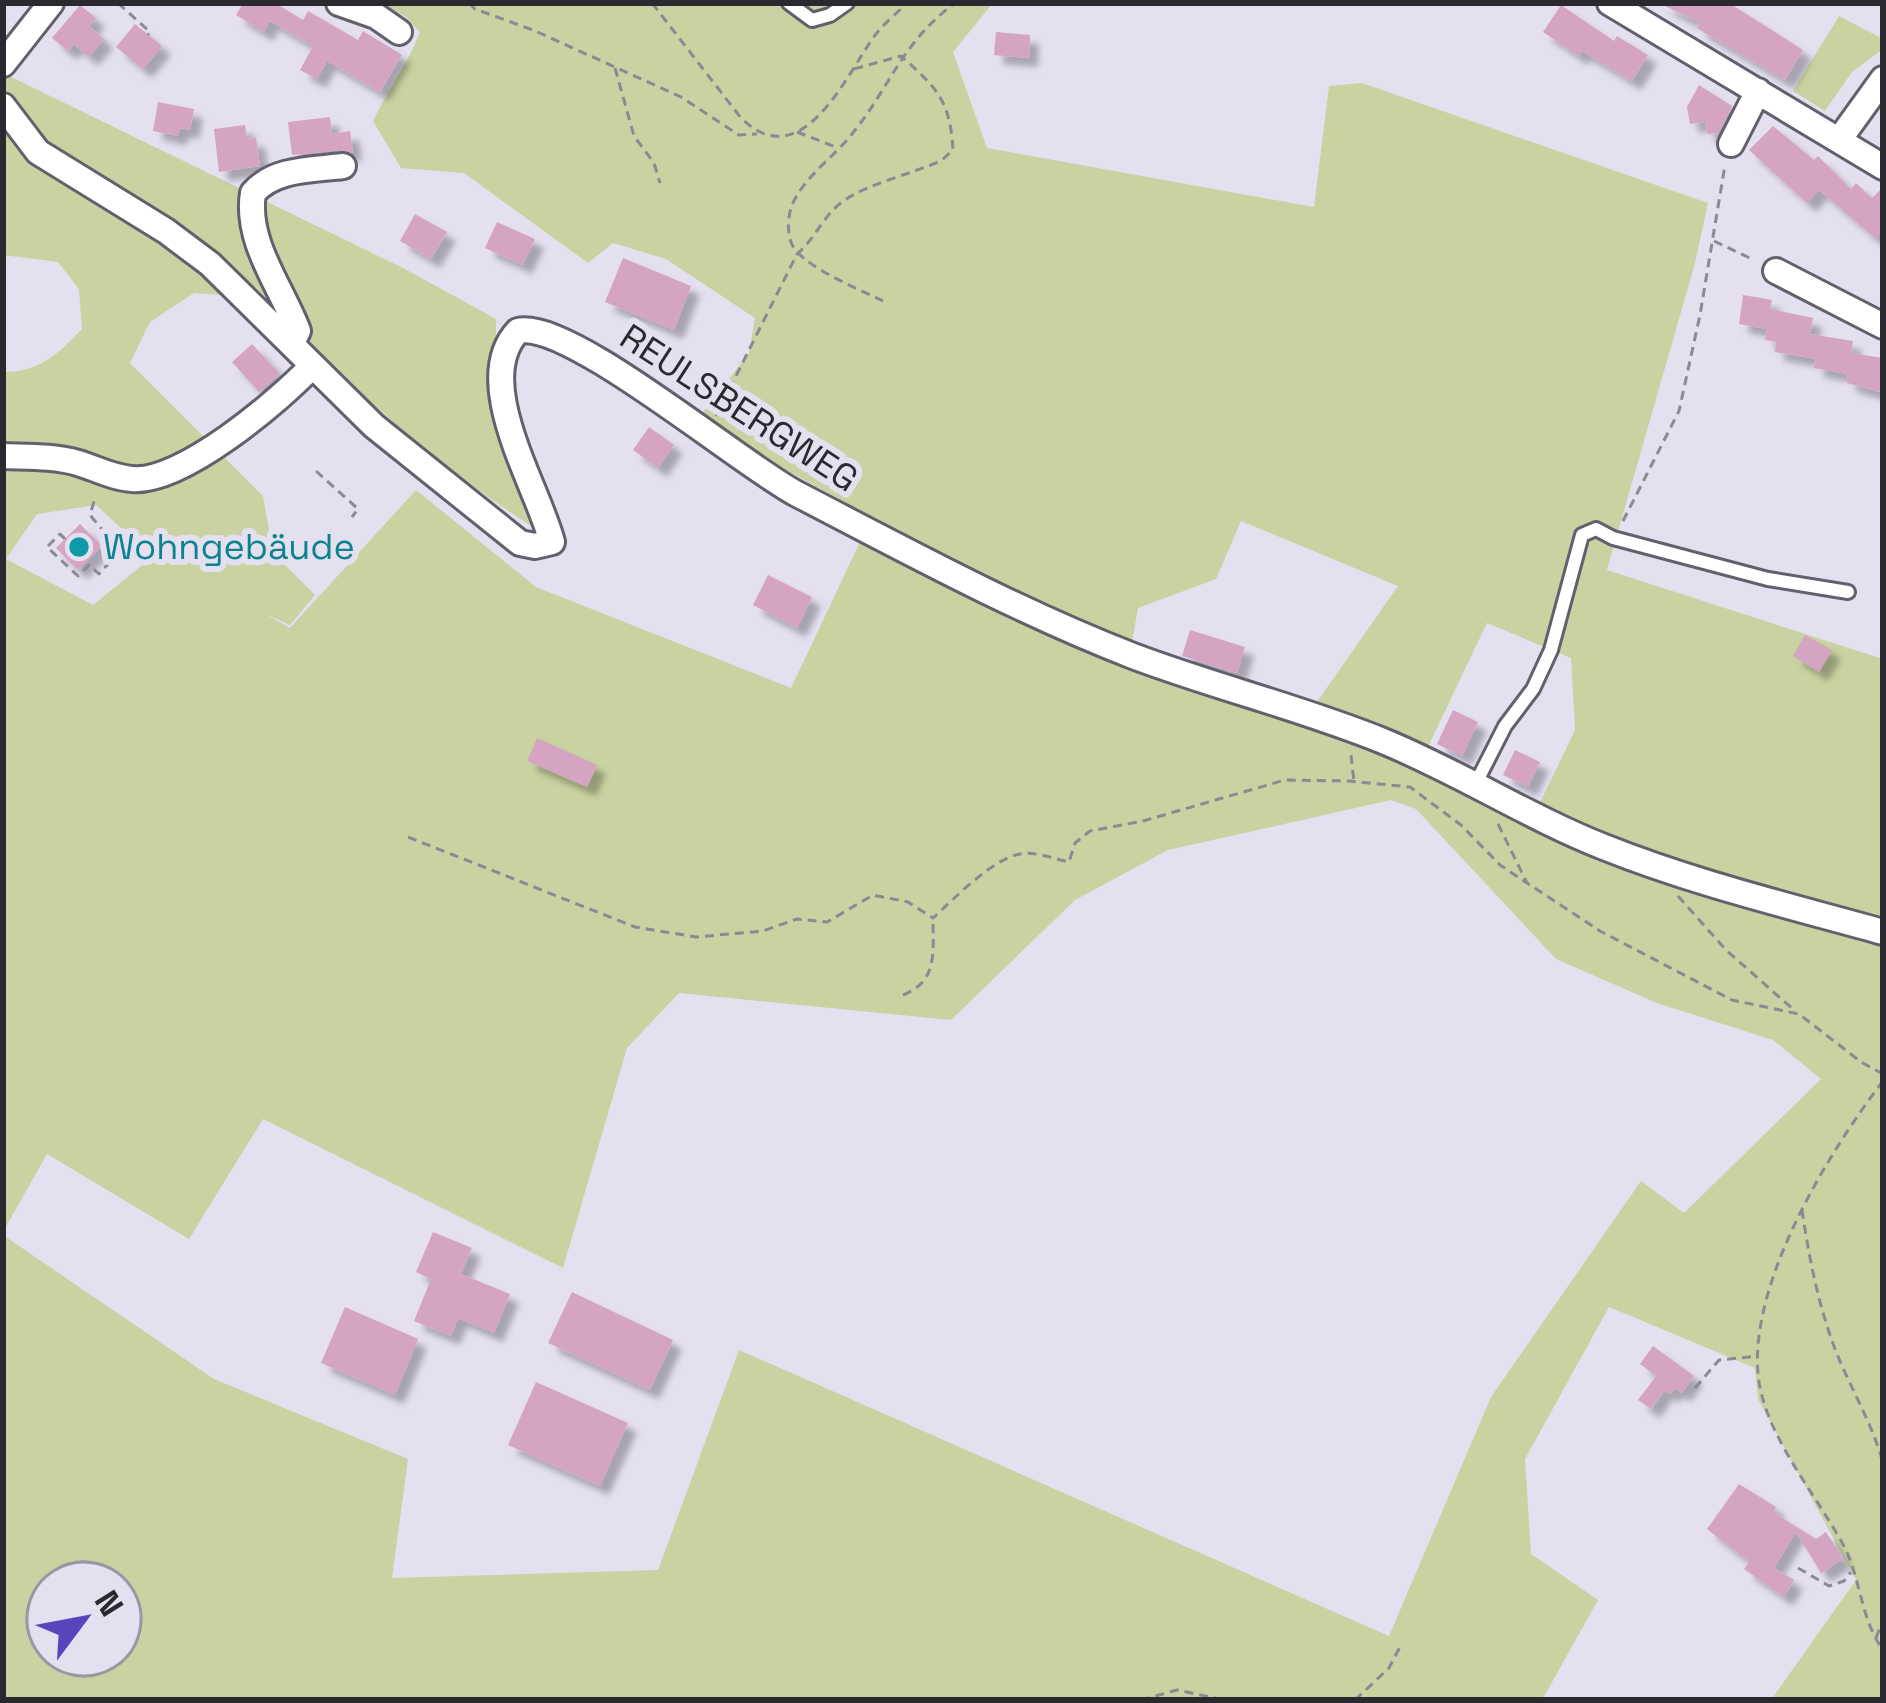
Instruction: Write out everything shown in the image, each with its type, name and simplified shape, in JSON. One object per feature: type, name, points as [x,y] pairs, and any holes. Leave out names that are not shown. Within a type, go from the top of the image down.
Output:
[{"type":"street","points":[[3,64],[51,3]]},
{"type":"street","points":[[339,3],[376,16],[400,32]]},
{"type":"street","points":[[1610,3],[1883,167]]},
{"type":"street","points":[[1839,140],[1883,80]]},
{"type":"street","points":[[1731,144],[1758,91]]},
{"type":"street","name":"REULSBERGWEG","points":[[3,106],[38,152],[166,231],[210,264],[374,426],[520,543],[552,542],[512,437],[503,380],[507,345],[518,331],[538,329],[705,432],[781,486],[1034,615],[1136,657],[1381,740],[1546,822],[1661,869],[1883,932]]},
{"type":"street","name":"REULSBERGWEG","points":[[292,343],[298,331],[263,254],[253,219],[253,193],[284,173],[343,166]]},
{"type":"street","points":[[1775,271],[1883,326]]},
{"type":"street","points":[[3,456],[56,458],[121,478],[145,479],[178,466],[230,434],[312,366]]},
{"type":"lane","points":[[788,3],[812,20],[847,3]]},
{"type":"lane","points":[[1483,789],[1505,726],[1533,689],[1551,650],[1582,535],[1596,529],[1613,538],[1768,579],[1848,592]]},
{"type":"path","points":[[118,3],[148,35]]},
{"type":"path","points":[[469,3],[681,97],[739,136],[794,131],[814,123],[875,34],[907,3]]},
{"type":"path","points":[[652,3],[757,134]]},
{"type":"path","points":[[883,301],[797,254],[789,236],[793,203],[864,118],[901,56],[933,19],[955,3]]},
{"type":"path","points":[[854,69],[901,56]]},
{"type":"path","points":[[705,432],[727,400],[797,254],[844,200],[942,160],[953,150],[951,116],[937,88],[901,56]]},
{"type":"path","points":[[614,66],[634,136],[654,163],[660,183]]},
{"type":"path","points":[[794,131],[840,148]]},
{"type":"path","points":[[1613,538],[1679,411],[1731,144]]},
{"type":"path","points":[[1713,240],[1775,271]]},
{"type":"path","points":[[316,471],[358,509],[352,517]]},
{"type":"path","points":[[65,539],[60,533],[47,548],[78,576],[89,565],[98,574],[120,551],[91,515],[95,498]]},
{"type":"path","points":[[1348,730],[1354,782]]},
{"type":"path","points":[[903,995],[921,988],[930,975],[933,918],[973,882],[1016,854],[1069,862],[1075,843],[1090,831],[1143,821],[1285,780],[1410,788],[1527,883],[1600,931],[1732,1000],[1799,1014]]},
{"type":"path","points":[[1483,789],[1527,883]]},
{"type":"path","points":[[408,837],[635,927],[696,937],[763,931],[797,919],[827,922],[873,895],[908,902],[933,918]]},
{"type":"path","points":[[1661,869],[1683,904],[1726,950],[1799,1014],[1883,1074]]},
{"type":"path","points":[[1883,1081],[1802,1210],[1772,1276],[1757,1357],[1766,1409],[1846,1551],[1883,1650]]},
{"type":"path","points":[[1802,1210],[1811,1271],[1835,1350],[1874,1428],[1883,1463]]},
{"type":"path","points":[[1695,1388],[1719,1360],[1757,1357]]},
{"type":"path","points":[[1798,1568],[1829,1586],[1844,1582],[1852,1570]]},
{"type":"path","points":[[1876,1640],[1883,1618]]},
{"type":"path","points":[[1355,1700],[1389,1667],[1402,1643]]},
{"type":"path","points":[[1141,1700],[1177,1690],[1224,1700]]},
{"type":"green space","points":[[377,3],[993,3],[953,52],[987,148],[1314,207],[1329,86],[1362,83],[1708,203],[1607,570],[1883,659],[1883,922],[1672,864],[1537,809],[1575,730],[1571,658],[1487,623],[1425,753],[1312,709],[1398,586],[1241,521],[1216,579],[1138,608],[1131,648],[1038,607],[753,452],[701,415],[749,353],[755,318],[666,259],[613,243],[588,263],[464,173],[401,168],[373,121],[420,32],[405,16]]},
{"type":"green space","points":[[1839,16],[1883,39],[1883,49],[1852,72],[1825,111],[1793,91]]},
{"type":"green space","points":[[3,73],[405,269],[496,319],[495,422],[533,527],[459,476],[392,421],[265,298],[194,293],[150,322],[130,363],[263,496],[273,553],[315,595],[290,625],[265,614],[290,628],[416,490],[536,587],[791,688],[860,542],[1048,634],[1262,713],[1366,740],[1603,854],[1883,939],[1883,1700],[1771,1700],[1856,1580],[1758,1399],[1755,1368],[1609,1307],[1525,1459],[1531,1554],[1598,1600],[1542,1700],[3,1700],[3,1235],[214,1379],[408,1459],[392,1578],[658,1570],[739,1350],[1389,1636],[1491,1397],[1641,1181],[1684,1213],[1821,1079],[1773,1040],[1657,1003],[1556,959],[1416,809],[1391,800],[1168,850],[1075,900],[951,1020],[679,993],[627,1048],[563,1268],[263,1119],[189,1239],[47,1154],[3,1232],[3,372],[47,360],[82,329],[79,289],[58,262],[3,255]],"holes":[[[96,505],[152,557],[93,605],[6,559],[37,514]]]},
{"type":"building","points":[[243,3],[275,3],[303,20],[308,11],[358,40],[363,31],[402,55],[380,92],[327,61],[317,79],[300,70],[313,46],[270,21],[264,32],[236,15]]},
{"type":"building","points":[[1659,3],[1729,3],[1803,50],[1785,80],[1697,28],[1700,23]]},
{"type":"building","points":[[80,5],[96,18],[89,26],[104,39],[89,57],[74,44],[68,51],[52,38]]},
{"type":"building","points":[[1561,5],[1614,41],[1617,36],[1648,55],[1632,81],[1582,51],[1579,56],[1543,32]]},
{"type":"building","points":[[135,24],[162,46],[143,69],[116,47]]},
{"type":"building","points":[[996,32],[1030,35],[1029,58],[994,55]]},
{"type":"building","points":[[1699,85],[1732,106],[1718,133],[1707,134],[1705,122],[1690,124],[1687,107]]},
{"type":"building","points":[[158,102],[194,109],[190,130],[180,128],[178,136],[153,131]]},
{"type":"building","points":[[330,117],[332,134],[350,131],[353,153],[292,155],[288,122]]},
{"type":"building","points":[[245,125],[247,139],[256,138],[260,166],[219,172],[214,129]]},
{"type":"building","points":[[1773,126],[1814,160],[1818,156],[1851,189],[1856,183],[1872,198],[1883,187],[1883,229],[1875,238],[1819,190],[1807,203],[1749,150]]},
{"type":"building","points":[[415,214],[447,232],[431,259],[400,241]]},
{"type":"building","points":[[497,222],[535,239],[523,265],[485,248]]},
{"type":"building","points":[[623,258],[691,286],[674,330],[605,302]]},
{"type":"building","points":[[1743,295],[1772,300],[1770,309],[1813,318],[1810,334],[1853,341],[1851,353],[1883,358],[1880,392],[1847,383],[1848,374],[1814,368],[1816,359],[1775,352],[1776,342],[1765,340],[1767,329],[1739,324]]},
{"type":"building","points":[[252,344],[280,374],[259,392],[232,362]]},
{"type":"building","points":[[649,427],[674,445],[658,468],[633,450]]},
{"type":"building","name":"Wohngebäude","points":[[80,524],[102,546],[78,570],[56,548]]},
{"type":"building","points":[[768,575],[812,597],[797,628],[753,605]]},
{"type":"building","points":[[1190,630],[1245,647],[1237,673],[1182,656]]},
{"type":"building","points":[[1805,635],[1832,650],[1819,672],[1793,656]]},
{"type":"building","points":[[1453,710],[1478,722],[1462,756],[1437,744]]},
{"type":"building","points":[[537,738],[597,765],[587,787],[527,761]]},
{"type":"building","points":[[1515,750],[1540,762],[1528,787],[1503,775]]},
{"type":"building","points":[[433,1232],[472,1248],[461,1274],[510,1294],[494,1333],[458,1318],[451,1336],[414,1321],[431,1279],[416,1272]]},
{"type":"building","points":[[572,1292],[673,1340],[650,1390],[548,1343]]},
{"type":"building","points":[[345,1307],[418,1339],[395,1395],[321,1363]]},
{"type":"building","points":[[1653,1346],[1694,1376],[1682,1393],[1675,1388],[1670,1394],[1664,1390],[1651,1409],[1638,1400],[1656,1376],[1640,1364]]},
{"type":"building","points":[[536,1382],[628,1423],[600,1486],[508,1445]]},
{"type":"building","points":[[1739,1484],[1816,1539],[1826,1532],[1843,1559],[1821,1573],[1796,1532],[1774,1568],[1794,1580],[1784,1597],[1744,1569],[1749,1562],[1707,1529]]},
{"type":"place","name":"Wohngebäude","points":[[79,547]]}]
